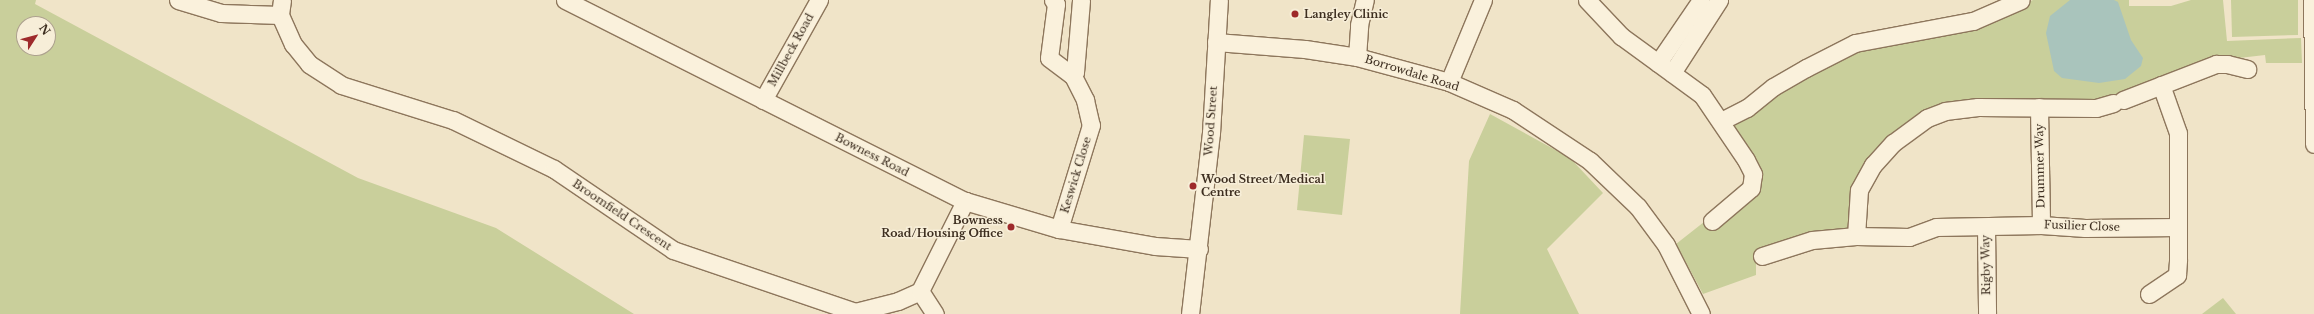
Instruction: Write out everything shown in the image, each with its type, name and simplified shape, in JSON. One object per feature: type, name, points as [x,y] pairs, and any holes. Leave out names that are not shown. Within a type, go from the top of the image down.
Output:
[{"type":"street","points":[[178,0],[221,13],[281,8]]},
{"type":"street","name":"Bowness Road","points":[[565,0],[965,201],[1060,229],[1155,246],[1199,249]]},
{"type":"street","name":"Millbeck Road","points":[[763,100],[819,0]]},
{"type":"street","name":"Keswick Close","points":[[1053,0],[1056,4],[1049,58],[1073,76],[1085,100],[1091,125],[1060,229]]},
{"type":"street","points":[[1073,76],[1076,72],[1081,0]]},
{"type":"street","name":"Wood Street","points":[[1190,314],[1199,249],[1220,0]]},
{"type":"street","points":[[1357,57],[1359,24],[1365,0]]},
{"type":"street","points":[[1449,82],[1483,0]]},
{"type":"street","points":[[1587,0],[1621,36],[1702,95],[1746,160],[1753,174],[1754,182],[1744,196],[1712,221]]},
{"type":"street","points":[[1658,63],[1701,0]]},
{"type":"street","points":[[1672,73],[1719,0]]},
{"type":"street","points":[[1721,121],[1747,108],[1773,87],[1855,43],[1973,21],[2021,0]]},
{"type":"street","points":[[2312,0],[2314,21],[2314,144]]},
{"type":"street","name":"Broomfield Crescent","points":[[281,8],[293,44],[309,64],[341,85],[454,120],[554,169],[673,250],[855,313],[898,301],[920,291]]},
{"type":"street","name":"Borrowdale Road","points":[[1216,42],[1305,49],[1357,57],[1449,82],[1513,110],[1590,161],[1638,207],[1666,245],[1701,314]]},
{"type":"street","points":[[2149,294],[2177,275],[2178,133],[2160,85],[2216,64],[2227,64],[2246,69]]},
{"type":"street","name":"Drummer Way","points":[[1856,236],[1859,190],[1873,165],[1893,143],[1926,118],[1945,111],[1991,107],[2096,108],[2160,85]]},
{"type":"street","name":"Drummer Way","points":[[2039,107],[2041,225]]},
{"type":"street","points":[[935,314],[920,291],[965,201]]},
{"type":"street","name":"Fusilier Close","points":[[1986,227],[2041,225],[2085,228],[2178,227]]},
{"type":"street","name":"Rigby Way","points":[[1762,256],[1812,240],[1856,236],[1909,237],[1936,228],[1986,227],[1987,314]]},
{"type":"green space","points":[[0,0],[36,0],[35,4],[358,178],[496,228],[634,314],[0,314]]},
{"type":"green space","points":[[2033,0],[2129,0],[2129,6],[2171,6],[2191,0],[2223,0],[2227,41],[2301,38],[2302,63],[2266,63],[2265,55],[2213,61],[2115,96],[2086,102],[1976,101],[1895,134],[1850,225],[1843,232],[1756,251],[1756,275],[1703,294],[1676,244],[1704,222],[1757,192],[1762,182],[1758,166],[1732,130],[1736,120],[1830,62],[1859,50],[2000,15]]},
{"type":"green space","points":[[2231,0],[2298,0],[2298,35],[2232,37]]},
{"type":"green space","points":[[1490,114],[1570,158],[1603,193],[1547,249],[1579,314],[1460,314],[1469,161]]},
{"type":"green space","points":[[1304,135],[1350,139],[1342,215],[1297,210]]},
{"type":"green space","points":[[2223,298],[2236,314],[2202,314]]},
{"type":"water","points":[[2070,0],[2114,0],[2118,2],[2131,40],[2143,58],[2141,66],[2125,79],[2099,83],[2062,78],[2054,71],[2046,33],[2050,16]]},
{"type":"place","name":"Langley Clinic","points":[[1295,14]]},
{"type":"place","name":"Wood Street/Medical Centre","points":[[1193,186]]},
{"type":"place","name":"Bowness Road/Housing Office","points":[[1011,227]]}]
